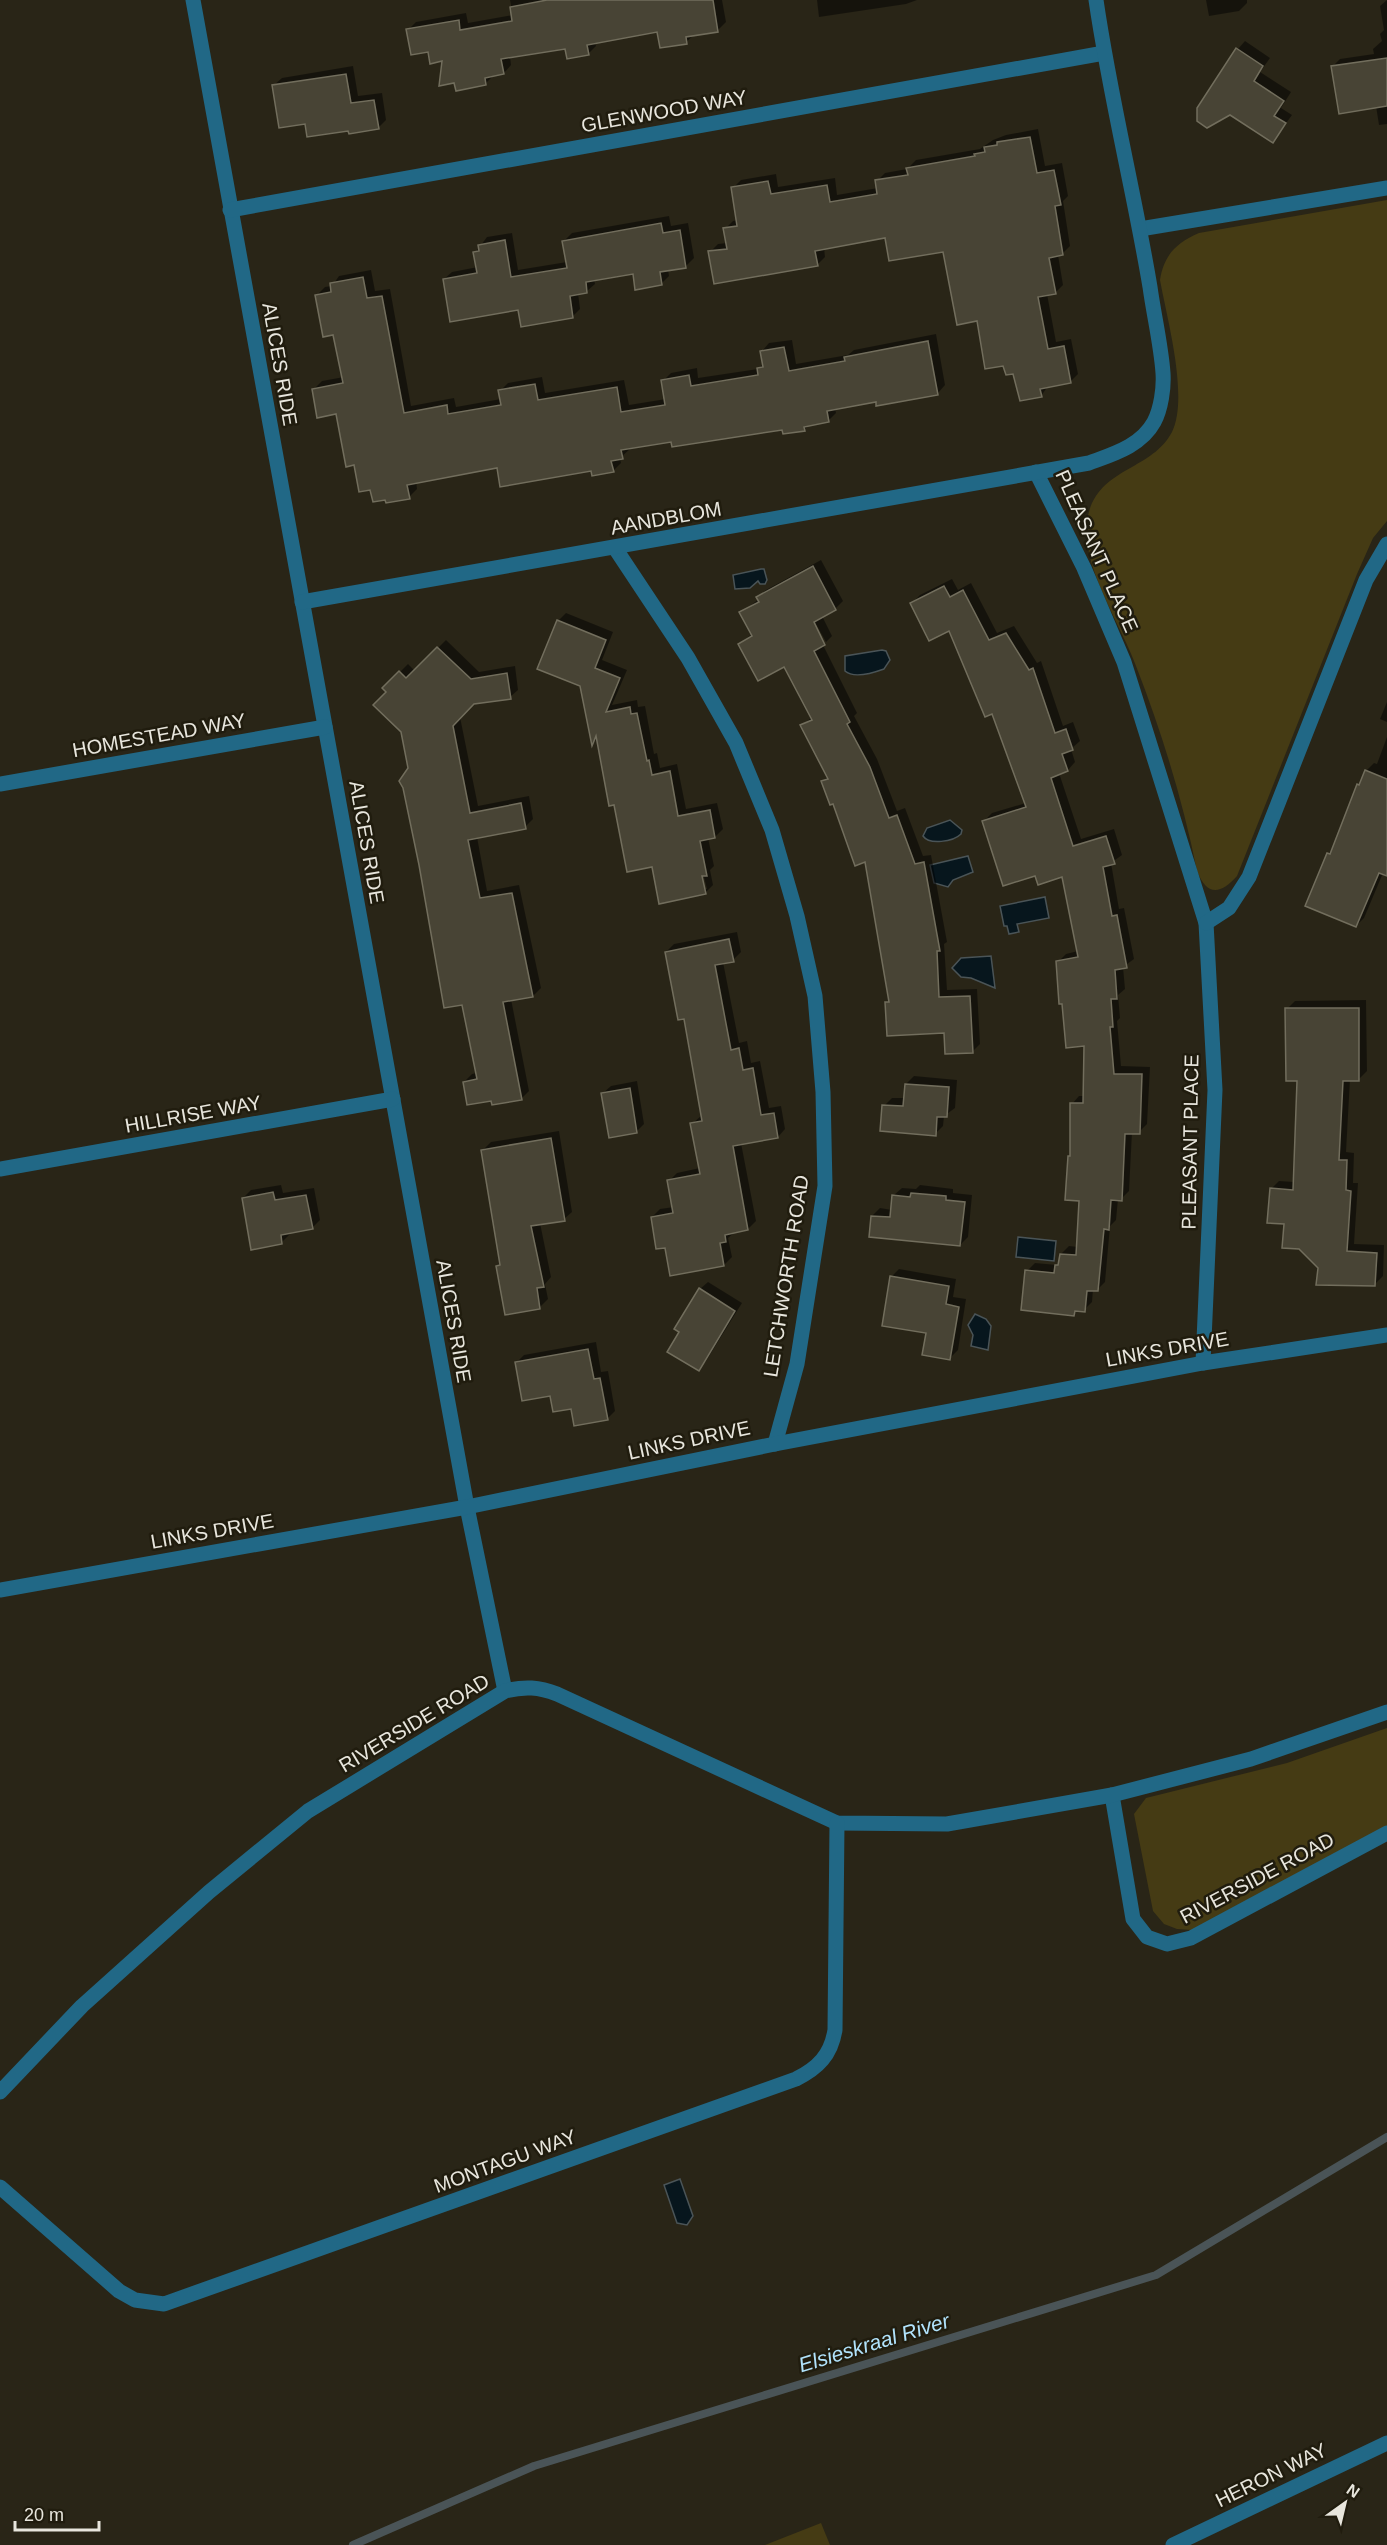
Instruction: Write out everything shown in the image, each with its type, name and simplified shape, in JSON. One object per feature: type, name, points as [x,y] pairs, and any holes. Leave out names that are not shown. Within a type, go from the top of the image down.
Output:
[{"type":"street","name":"ALICES RIDE","points":[[194,0],[466,1507],[505,1691]]},
{"type":"street","name":"PLEASANT PLACE","points":[[1096,0],[1104,53],[1140,229],[1163,375],[1160,404],[1154,423],[1138,440],[1119,452],[1089,463],[1036,472],[1084,568],[1124,662],[1206,923],[1215,1090],[1203,1363]]},
{"type":"street","name":"GLENWOOD WAY","points":[[231,210],[1104,53]]},
{"type":"street","points":[[1140,229],[1387,188]]},
{"type":"street","name":"AANDBLOM","points":[[302,602],[1036,472]]},
{"type":"street","points":[[1206,923],[1229,908],[1249,877],[1366,580],[1387,544]]},
{"type":"street","name":"LETCHWORTH ROAD","points":[[615,548],[688,658],[736,743],[772,830],[797,916],[815,996],[823,1092],[825,1186],[797,1364],[775,1444]]},
{"type":"street","name":"HOMESTEAD WAY","points":[[0,784],[325,727]]},
{"type":"street","name":"HILLRISE WAY","points":[[0,1169],[393,1100]]},
{"type":"street","name":"LINKS DRIVE","points":[[0,1590],[466,1507],[775,1444],[1203,1363],[1387,1335]]},
{"type":"street","name":"RIVERSIDE ROAD","points":[[0,2092],[82,2006],[208,1892],[308,1811],[505,1691],[531,1687],[558,1694],[837,1823],[947,1824],[1112,1795],[1251,1759],[1387,1712]]},
{"type":"street","name":"RIVERSIDE ROAD","points":[[1112,1795],[1133,1919],[1147,1937],[1167,1944],[1191,1938],[1387,1833]]},
{"type":"street","name":"MONTAGU WAY","points":[[0,2187],[119,2291],[135,2300],[165,2304],[796,2079],[812,2071],[824,2059],[833,2044],[837,1823]]},
{"type":"street","name":"HERON WAY","points":[[1173,2545],[1387,2443]]},
{"type":"shaded area","points":[[1387,200],[1387,521],[1373,538],[1357,574],[1237,876],[1225,887],[1210,889],[1197,871],[1171,767],[1146,691],[1096,576],[1087,539],[1087,521],[1092,503],[1101,490],[1163,445],[1172,432],[1177,417],[1178,379],[1160,280],[1172,251],[1199,233]]},
{"type":"shaded area","points":[[764,569],[767,580],[765,584],[760,584],[758,581],[750,588],[735,589],[733,575]]},
{"type":"shaded area","points":[[886,651],[890,660],[884,669],[858,675],[845,671],[845,656]]},
{"type":"shaded area","points":[[950,820],[962,830],[957,837],[947,841],[930,841],[923,836],[927,828]]},
{"type":"shaded area","points":[[968,856],[973,872],[953,880],[948,887],[934,883],[930,865]]},
{"type":"shaded area","points":[[1045,897],[1049,918],[1017,924],[1019,932],[1009,934],[1007,926],[1004,926],[1000,906]]},
{"type":"shaded area","points":[[991,956],[995,988],[971,978],[961,977],[952,968],[961,958]]},
{"type":"shaded area","points":[[1018,1237],[1056,1241],[1054,1261],[1016,1257]]},
{"type":"shaded area","points":[[975,1314],[986,1319],[991,1326],[988,1350],[971,1346],[973,1335],[968,1325]]},
{"type":"shaded area","points":[[1387,1728],[1387,1835],[1192,1930],[1177,1929],[1164,1924],[1153,1911],[1134,1814],[1146,1798],[1287,1763]]},
{"type":"shaded area","points":[[680,2179],[693,2216],[687,2225],[677,2223],[664,2185]]},
{"type":"shaded area","points":[[821,2523],[830,2545],[765,2545]]},
{"type":"building","points":[[547,0],[713,0],[718,32],[686,37],[687,44],[660,48],[657,32],[587,45],[589,55],[567,59],[565,49],[501,59],[504,74],[485,78],[486,85],[456,91],[454,83],[439,86],[442,61],[430,64],[428,52],[411,55],[406,29],[459,20],[460,30],[512,21],[510,7]]},
{"type":"building","points":[[1236,48],[1263,66],[1254,81],[1284,101],[1274,116],[1286,123],[1273,143],[1230,115],[1207,128],[1197,121],[1197,108]]},
{"type":"building","points":[[1387,58],[1387,106],[1339,114],[1331,66]]},
{"type":"building","points":[[346,74],[351,103],[374,100],[379,129],[307,137],[305,124],[279,128],[272,85]]},
{"type":"building","points":[[1030,137],[1037,173],[1054,170],[1061,205],[1055,206],[1063,255],[1049,258],[1056,294],[1038,297],[1048,349],[1064,346],[1071,383],[1040,389],[1042,397],[1020,401],[1013,374],[1006,375],[1003,366],[985,369],[977,321],[957,325],[943,252],[889,261],[885,238],[815,251],[818,266],[714,284],[708,251],[727,249],[723,228],[737,226],[731,187],[768,181],[771,194],[827,185],[830,202],[877,194],[875,180],[908,175],[906,168],[975,156],[974,154],[985,152],[984,147],[997,145],[997,142]]},
{"type":"building","points":[[661,223],[663,233],[680,230],[686,268],[660,272],[662,285],[635,290],[633,274],[586,282],[587,293],[570,296],[573,318],[521,327],[518,310],[450,322],[443,279],[477,273],[473,252],[479,251],[478,245],[505,240],[511,277],[567,268],[562,241]]},
{"type":"building","points":[[363,277],[367,298],[382,296],[404,413],[447,405],[448,414],[501,405],[498,390],[535,384],[538,400],[617,387],[621,412],[665,405],[661,380],[689,375],[691,386],[758,375],[757,368],[763,367],[760,351],[784,347],[789,371],[845,361],[844,357],[928,341],[938,395],[876,406],[876,402],[827,411],[829,422],[804,427],[805,431],[783,434],[782,430],[672,447],[671,442],[621,450],[623,459],[611,461],[614,472],[592,476],[591,471],[500,487],[497,468],[407,485],[410,499],[386,503],[385,500],[373,502],[370,490],[359,492],[354,465],[346,467],[336,414],[317,418],[312,389],[343,383],[333,335],[323,337],[315,295],[331,292],[330,283]]},
{"type":"building","points":[[813,566],[836,610],[814,622],[825,645],[814,651],[850,722],[847,724],[870,767],[889,818],[897,815],[915,864],[924,862],[940,951],[937,951],[939,997],[970,996],[973,1053],[945,1054],[944,1033],[887,1036],[885,1002],[889,1002],[865,862],[855,866],[833,804],[830,805],[821,781],[828,779],[800,725],[812,720],[784,667],[758,681],[738,644],[752,636],[739,612],[759,602],[756,597]]},
{"type":"building","points":[[944,586],[950,597],[963,590],[989,640],[1006,633],[1029,670],[1033,668],[1055,733],[1066,729],[1073,750],[1062,754],[1068,771],[1051,778],[1073,846],[1106,836],[1115,864],[1103,867],[1112,916],[1117,915],[1127,968],[1115,970],[1117,999],[1111,999],[1113,1027],[1110,1027],[1114,1074],[1142,1074],[1140,1134],[1125,1134],[1122,1201],[1111,1200],[1109,1230],[1104,1229],[1098,1291],[1087,1291],[1085,1312],[1075,1311],[1074,1316],[1021,1310],[1025,1270],[1054,1273],[1060,1254],[1076,1255],[1079,1201],[1065,1200],[1068,1156],[1070,1156],[1070,1103],[1083,1103],[1084,1046],[1066,1048],[1062,1004],[1059,1004],[1056,961],[1078,957],[1062,877],[1038,885],[1035,876],[1003,886],[982,821],[1026,807],[992,714],[985,717],[949,631],[929,641],[910,603]]},
{"type":"building","points":[[557,620],[606,640],[595,668],[620,678],[606,712],[630,707],[631,714],[637,713],[652,775],[670,771],[678,816],[710,810],[715,838],[700,841],[707,876],[702,876],[706,894],[659,904],[652,867],[627,872],[614,805],[609,806],[596,736],[592,746],[580,686],[537,669]]},
{"type":"building","points":[[437,647],[471,679],[507,673],[511,699],[474,704],[453,726],[470,813],[521,803],[526,829],[468,840],[480,898],[512,893],[533,997],[503,1002],[522,1100],[492,1105],[491,1101],[467,1105],[463,1082],[477,1079],[462,1005],[444,1008],[419,865],[403,788],[399,781],[408,768],[401,732],[373,705],[386,692],[382,688],[399,671],[406,678]]},
{"type":"building","points":[[1365,770],[1387,779],[1387,876],[1379,873],[1356,927],[1305,906],[1327,853],[1330,854],[1357,784],[1359,785]]},
{"type":"building","points":[[729,939],[734,962],[715,965],[731,1050],[739,1048],[743,1070],[753,1068],[761,1115],[774,1113],[778,1138],[733,1146],[748,1230],[725,1235],[726,1242],[720,1243],[724,1266],[670,1276],[665,1248],[656,1249],[651,1217],[673,1213],[667,1180],[700,1174],[690,1123],[702,1121],[684,1019],[678,1020],[665,952]]},
{"type":"building","points":[[1285,1008],[1359,1008],[1359,1081],[1343,1081],[1339,1160],[1347,1160],[1346,1190],[1351,1191],[1347,1251],[1377,1253],[1375,1286],[1316,1285],[1318,1268],[1299,1249],[1282,1248],[1284,1224],[1267,1223],[1270,1188],[1293,1190],[1297,1081],[1286,1081]]},
{"type":"building","points":[[905,1084],[949,1087],[947,1117],[937,1117],[936,1136],[880,1131],[882,1105],[903,1106]]},
{"type":"building","points":[[630,1088],[637,1133],[609,1138],[601,1093]]},
{"type":"building","points":[[551,1138],[565,1221],[531,1226],[544,1287],[537,1288],[540,1309],[505,1315],[496,1266],[500,1265],[481,1150]]},
{"type":"building","points":[[273,1192],[275,1200],[306,1195],[313,1229],[281,1235],[282,1244],[251,1250],[242,1198]]},
{"type":"building","points":[[911,1193],[946,1196],[946,1200],[965,1202],[960,1246],[869,1237],[871,1216],[890,1217],[892,1195],[910,1197]]},
{"type":"building","points":[[890,1276],[949,1286],[946,1304],[959,1307],[950,1360],[922,1355],[926,1333],[882,1326]]},
{"type":"building","points":[[699,1288],[735,1311],[699,1371],[667,1352],[679,1332],[674,1329]]},
{"type":"building","points":[[588,1349],[594,1379],[600,1378],[608,1420],[574,1426],[571,1409],[553,1412],[550,1396],[522,1401],[515,1362]]},
{"type":"waterway","name":"Elsieskraal River","points":[[353,2545],[534,2466],[1156,2275],[1387,2137]]}]
